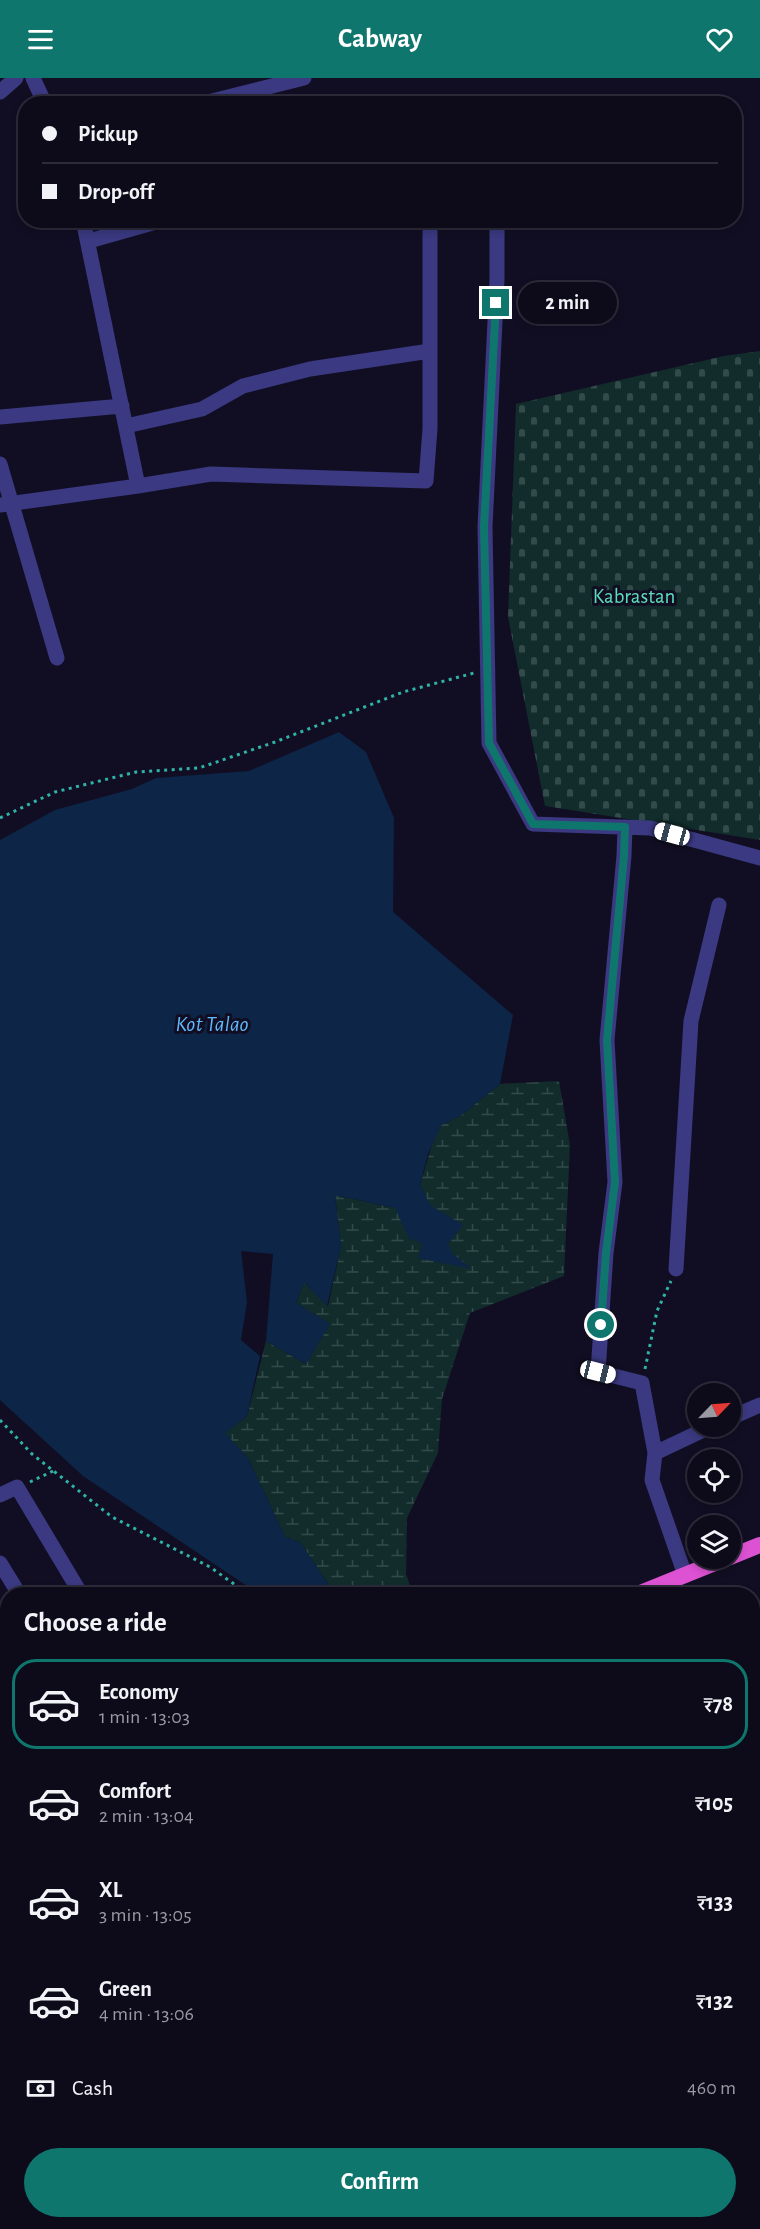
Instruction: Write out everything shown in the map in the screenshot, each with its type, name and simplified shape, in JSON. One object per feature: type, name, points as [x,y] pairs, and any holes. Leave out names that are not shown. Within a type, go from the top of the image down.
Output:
[{"type":"highway","points":[[741,1553],[760,1545]]},
{"type":"highway","points":[[655,1587],[701,1569]]},
{"type":"street","points":[[0,92],[16,78]]},
{"type":"street","points":[[33,78],[41,96]]},
{"type":"street","points":[[233,96],[304,78]]},
{"type":"street","points":[[85,228],[138,486]]},
{"type":"street","points":[[89,241],[135,228]]},
{"type":"street","points":[[5,504],[211,474],[426,481],[430,429],[430,228]]},
{"type":"street","points":[[497,228],[497,280],[484,527],[489,743],[533,824],[650,828],[760,858]]},
{"type":"street","points":[[126,426],[202,409],[243,386],[310,369],[430,351]]},
{"type":"street","points":[[0,417],[122,406]]},
{"type":"street","points":[[0,464],[5,504],[57,658]]},
{"type":"street","points":[[625,827],[607,1040],[615,1182],[606,1253],[598,1372],[642,1383],[655,1453],[652,1480],[685,1575]]},
{"type":"street","points":[[676,1269],[691,1021],[719,906]]},
{"type":"street","points":[[741,1414],[760,1406]]},
{"type":"street","points":[[655,1453],[689,1437]]},
{"type":"street","points":[[0,1495],[17,1487],[77,1587]]},
{"type":"street","points":[[0,1563],[15,1587]]},
{"type":"path","points":[[0,818],[56,792],[78,786],[136,772],[199,768],[275,742],[403,692],[488,669]]},
{"type":"path","points":[[642,1383],[657,1311],[676,1269]]},
{"type":"path","points":[[0,1420],[32,1454],[112,1518],[210,1567],[238,1587]]},
{"type":"path","points":[[17,1487],[53,1471]]},
{"type":"green space","name":"Kabrastan","points":[[760,351],[760,840],[545,806],[508,617],[516,404],[724,356]]},
{"type":"green space","points":[[559,1081],[570,1145],[564,1276],[470,1313],[442,1399],[438,1453],[407,1518],[406,1574],[411,1587],[330,1587],[300,1542],[285,1537],[248,1458],[224,1433],[247,1416],[266,1341],[306,1364],[329,1324],[296,1303],[304,1282],[328,1306],[341,1246],[335,1195],[395,1208],[429,1204],[420,1185],[433,1141],[441,1125],[460,1116],[500,1084]]},
{"type":"water","name":"Kot Talao","points":[[339,732],[366,752],[394,818],[393,912],[513,1015],[500,1084],[460,1116],[441,1125],[428,1154],[420,1185],[430,1205],[463,1225],[448,1244],[453,1254],[472,1269],[418,1258],[423,1244],[409,1238],[395,1208],[335,1195],[341,1246],[327,1306],[304,1282],[296,1303],[330,1324],[306,1364],[266,1341],[273,1254],[241,1251],[247,1302],[241,1340],[260,1356],[247,1416],[225,1433],[248,1458],[285,1537],[300,1542],[330,1587],[249,1587],[83,1476],[0,1400],[0,840],[55,810],[132,789],[156,778],[249,771]]},
{"type":"route","points":[[496,303],[484,527],[489,743],[533,824],[625,827],[607,1040],[615,1182],[606,1253],[601,1325]]}]
